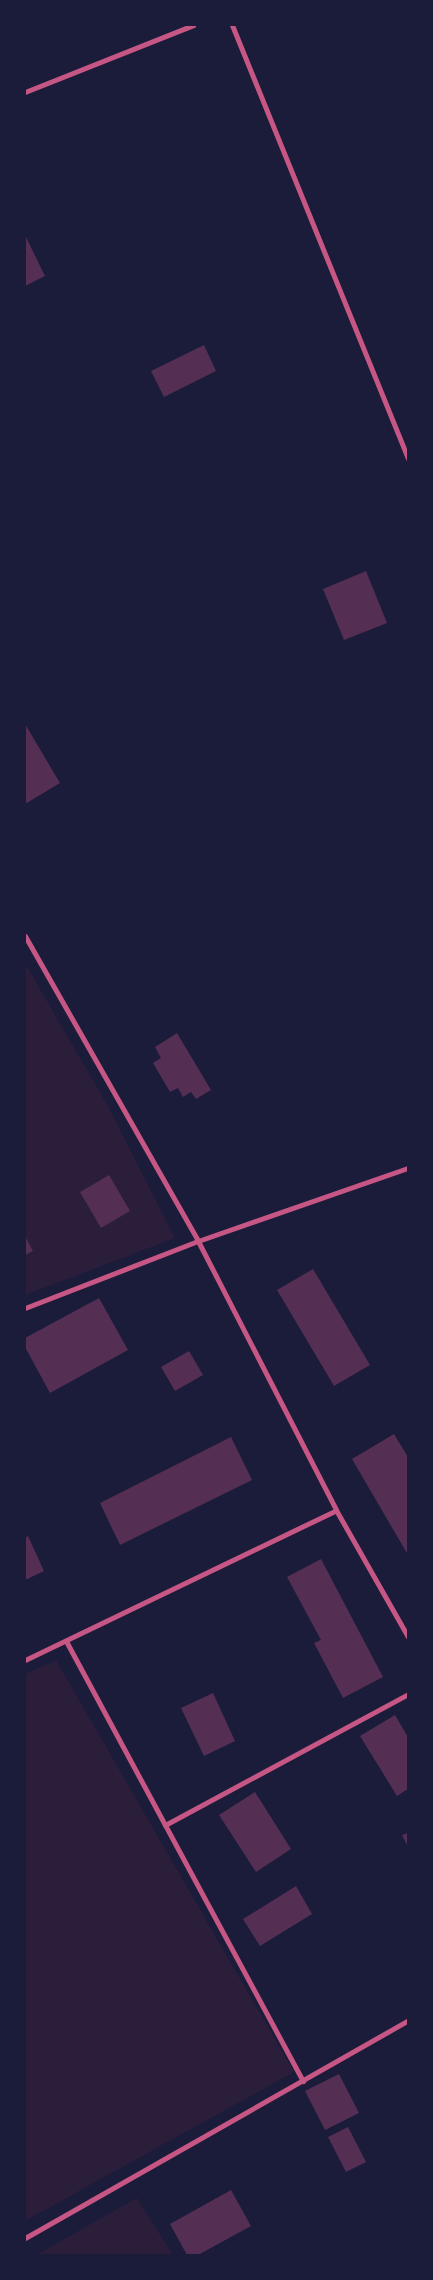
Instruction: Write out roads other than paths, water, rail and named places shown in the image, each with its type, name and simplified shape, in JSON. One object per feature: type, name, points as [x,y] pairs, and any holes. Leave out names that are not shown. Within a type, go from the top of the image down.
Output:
[{"type":"street","points":[[25,92],[193,25]]},
{"type":"street","points":[[232,25],[408,459]]},
{"type":"street","points":[[25,936],[198,1241],[336,1510],[408,1637]]},
{"type":"street","points":[[25,1308],[198,1241],[408,1168]]},
{"type":"street","points":[[25,1660],[336,1510]]},
{"type":"street","points":[[66,1641],[304,2081]]},
{"type":"street","points":[[165,1824],[408,1694]]},
{"type":"street","points":[[25,2238],[304,2081],[408,2020]]}]
